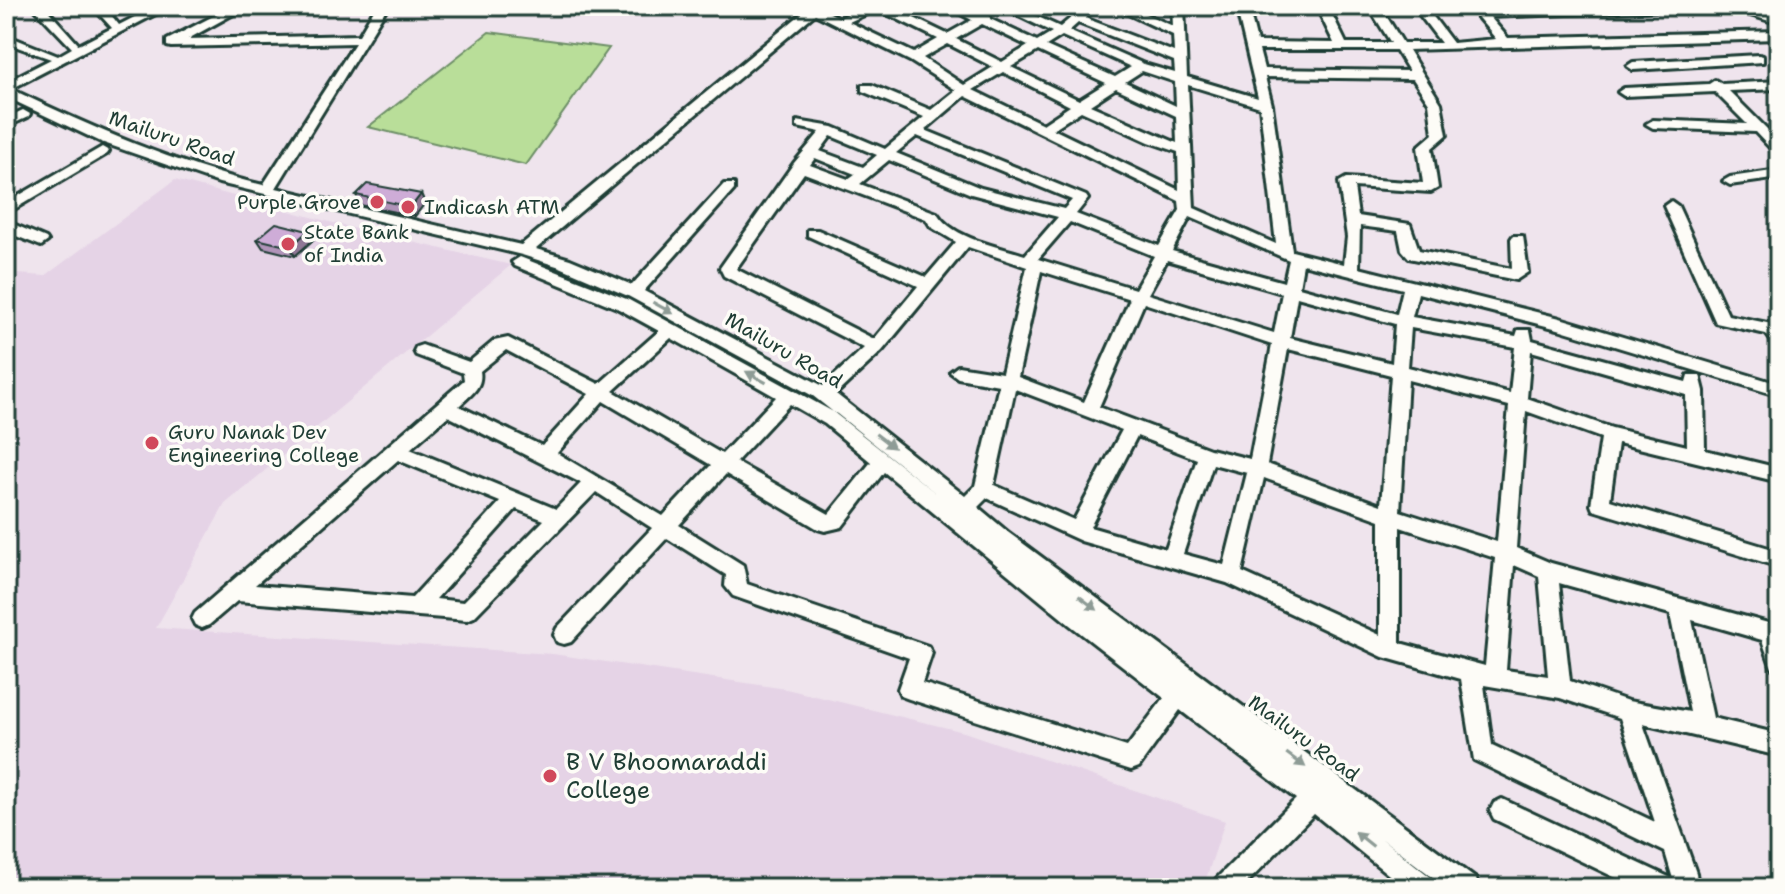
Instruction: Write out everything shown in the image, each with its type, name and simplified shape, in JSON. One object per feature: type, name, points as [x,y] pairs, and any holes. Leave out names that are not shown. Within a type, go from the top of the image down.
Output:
[{"type":"street","points":[[38,6],[73,45]]},
{"type":"street","points":[[98,6],[113,25]]},
{"type":"street","points":[[6,80],[151,6]]},
{"type":"street","points":[[6,90],[165,6]]},
{"type":"street","points":[[242,6],[171,43],[363,39]]},
{"type":"street","points":[[266,192],[382,6]]},
{"type":"street","points":[[840,22],[873,6]]},
{"type":"street","points":[[880,6],[951,38],[1002,69],[1172,147],[1184,149]]},
{"type":"street","points":[[952,6],[1183,114]]},
{"type":"street","points":[[914,58],[1003,6],[1140,67],[1266,105]]},
{"type":"street","points":[[850,185],[883,154],[964,90],[1062,31],[1092,6]]},
{"type":"street","points":[[1119,6],[1179,33]]},
{"type":"street","points":[[1090,408],[1139,296],[1164,254],[1187,204],[1178,6]]},
{"type":"street","points":[[1231,576],[1257,468],[1293,288],[1291,256],[1266,105],[1242,6]]},
{"type":"street","points":[[1322,6],[1342,47]]},
{"type":"street","points":[[1351,273],[1354,237],[1346,182],[1433,187],[1425,148],[1440,135],[1438,111],[1419,75],[1374,6]]},
{"type":"street","points":[[1419,6],[1450,47]]},
{"type":"street","points":[[1252,46],[1450,47],[1505,42],[1697,6]]},
{"type":"street","points":[[1727,6],[1779,20]]},
{"type":"street","points":[[524,251],[811,8],[914,58],[964,90],[1045,128],[1291,256],[1527,316],[1779,390]]},
{"type":"street","points":[[1477,10],[1505,42]]},
{"type":"street","points":[[1477,10],[1630,19],[1731,36],[1778,36]]},
{"type":"street","points":[[1078,19],[1178,58]]},
{"type":"street","points":[[1731,36],[1779,75]]},
{"type":"street","points":[[6,39],[52,56]]},
{"type":"street","points":[[1633,66],[1759,59]]},
{"type":"street","points":[[1692,63],[1779,149]]},
{"type":"street","points":[[1045,128],[1140,67]]},
{"type":"street","points":[[1259,73],[1419,75]]},
{"type":"street","points":[[1624,92],[1779,85]]},
{"type":"street","points":[[867,88],[931,115]]},
{"type":"street","name":"Mailuru Road","points":[[6,90],[133,150],[266,192],[384,226],[524,251],[565,263],[634,292],[824,395],[1180,675],[1467,888]]},
{"type":"street","points":[[6,123],[14,110],[102,151],[535,265],[610,298],[670,330],[831,419],[1424,888]]},
{"type":"street","points":[[802,124],[828,130],[976,191],[1067,215],[1164,254],[1403,321],[1522,343],[1695,391]]},
{"type":"street","points":[[1653,124],[1758,128]]},
{"type":"street","points":[[828,130],[729,264],[729,272],[876,347]]},
{"type":"street","points":[[914,130],[992,160],[1028,179],[1079,197],[1031,263],[984,489],[966,508]]},
{"type":"street","points":[[6,209],[102,151]]},
{"type":"street","points":[[811,152],[864,172]]},
{"type":"street","points":[[799,166],[932,216],[936,224],[965,241],[1031,263],[1283,342],[1517,401],[1610,434],[1779,475]]},
{"type":"street","points":[[1730,181],[1779,174]]},
{"type":"street","points":[[634,292],[729,187]]},
{"type":"street","points":[[1671,206],[1722,319],[1771,329],[1779,339]]},
{"type":"street","points":[[1352,220],[1405,227],[1410,250],[1414,254],[1516,275],[1520,272],[1518,239]]},
{"type":"street","points":[[6,226],[41,241]]},
{"type":"street","points":[[813,233],[930,285]]},
{"type":"street","points":[[824,395],[876,347],[965,241]]},
{"type":"street","points":[[1390,650],[1390,516],[1403,321],[1411,288]]},
{"type":"street","points":[[1495,678],[1522,343],[1527,316]]},
{"type":"street","points":[[545,455],[601,392],[670,330]]},
{"type":"street","points":[[471,369],[500,345],[508,344],[601,392],[828,524],[835,521],[882,461]]},
{"type":"street","points":[[422,351],[471,369]]},
{"type":"street","points":[[1694,364],[1696,454]]},
{"type":"street","points":[[202,619],[446,408],[473,382],[471,369]]},
{"type":"street","points":[[958,372],[1008,380],[1090,408],[1207,455],[1257,468],[1390,516],[1507,553],[1548,571],[1775,634],[1779,661]]},
{"type":"street","points":[[564,635],[788,395]]},
{"type":"street","points":[[446,408],[545,455],[664,525],[736,571],[735,586],[740,590],[921,653],[909,689],[1131,759],[1178,696]]},
{"type":"street","points":[[1078,531],[1133,426]]},
{"type":"street","points":[[1610,434],[1600,505],[1779,559]]},
{"type":"street","points":[[396,451],[558,518]]},
{"type":"street","points":[[1172,559],[1207,455]]},
{"type":"street","points":[[234,592],[467,611],[594,482]]},
{"type":"street","points":[[984,489],[1078,531],[1231,576],[1390,650],[1495,678],[1560,688],[1628,711],[1779,745]]},
{"type":"street","points":[[416,607],[514,499]]},
{"type":"street","points":[[1548,571],[1560,688]]},
{"type":"street","points":[[1679,607],[1704,726]]},
{"type":"street","points":[[1471,671],[1482,752],[1674,844]]},
{"type":"street","points":[[1628,711],[1686,888]]},
{"type":"street","points":[[1225,888],[1313,798]]},
{"type":"street","points":[[1502,811],[1664,888]]},
{"type":"shaded area","name":"B V Bhoomaraddi College","points":[[175,180],[352,228],[511,265],[225,504],[156,628],[553,654],[786,689],[964,732],[1225,821],[1203,888],[6,888],[6,279],[18,274],[45,276]]},
{"type":"green space","points":[[489,32],[609,48],[526,165],[368,127]]},
{"type":"building","points":[[367,184],[421,194],[411,207],[356,195]]},
{"type":"building","points":[[276,223],[308,231],[290,247],[257,239]]},
{"type":"place","name":"Purple Grove","points":[[377,202]]},
{"type":"place","name":"Indicash ATM","points":[[408,207]]},
{"type":"place","name":"State Bank of India","points":[[288,244]]},
{"type":"place","name":"Guru Nanak Dev Engineering College","points":[[152,443]]},
{"type":"place","name":"B V Bhoomaraddi College","points":[[550,776]]}]
